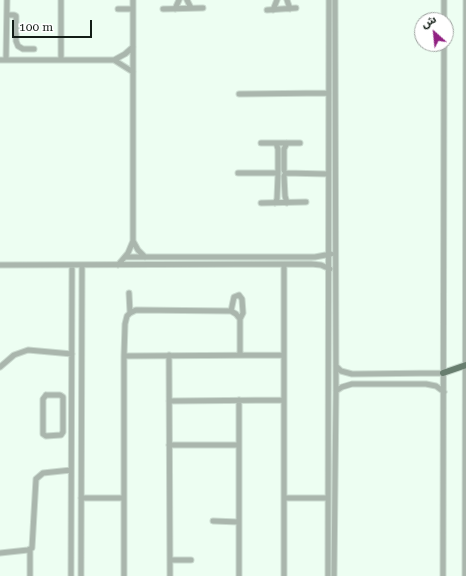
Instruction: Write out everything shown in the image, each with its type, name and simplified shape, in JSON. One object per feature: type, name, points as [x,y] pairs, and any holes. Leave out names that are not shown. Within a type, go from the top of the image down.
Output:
[{"type":"main road","points":[[443,373],[466,365]]},
{"type":"street","points":[[7,0],[3,60],[114,60],[125,54],[133,47]]},
{"type":"street","points":[[61,0],[61,60]]},
{"type":"street","points":[[118,265],[126,257],[133,241],[133,0]]},
{"type":"street","points":[[175,9],[179,0]]},
{"type":"street","points":[[187,0],[188,5],[191,8]]},
{"type":"street","points":[[273,10],[277,0]]},
{"type":"street","points":[[267,10],[293,8],[287,0]]},
{"type":"street","points":[[328,576],[329,0]]},
{"type":"street","points":[[334,576],[336,391],[335,0]]},
{"type":"street","points":[[444,0],[444,12]]},
{"type":"street","points":[[465,576],[466,0]]},
{"type":"street","points":[[163,9],[204,8]]},
{"type":"street","points":[[118,10],[133,9]]},
{"type":"street","points":[[7,15],[16,16],[16,41],[18,46],[23,49],[34,49]]},
{"type":"street","points":[[443,576],[444,52]]},
{"type":"street","points":[[114,60],[134,72]]},
{"type":"street","points":[[239,94],[329,93]]},
{"type":"street","points":[[261,143],[300,143]]},
{"type":"street","points":[[275,203],[277,199],[278,173],[278,150],[276,143]]},
{"type":"street","points":[[287,143],[284,149],[285,196],[287,203]]},
{"type":"street","points":[[238,173],[278,173],[280,170],[284,173],[328,174]]},
{"type":"street","points":[[260,203],[306,202]]},
{"type":"street","points":[[133,241],[138,250],[145,257]]},
{"type":"street","points":[[126,257],[315,257],[328,255],[335,252]]},
{"type":"street","points":[[0,265],[314,264],[328,268],[335,272]]},
{"type":"street","points":[[72,265],[71,575],[81,575],[82,265]]},
{"type":"street","points":[[284,265],[284,576]]},
{"type":"street","points":[[129,293],[130,313]]},
{"type":"street","points":[[231,311],[234,297],[239,295],[242,299],[243,313],[240,319],[240,355]]},
{"type":"street","points":[[124,576],[124,356],[125,324],[127,316],[130,313],[140,310],[231,311],[240,319]]},
{"type":"street","points":[[0,367],[14,355],[28,350],[72,354]]},
{"type":"street","points":[[124,356],[284,355]]},
{"type":"street","points":[[169,356],[170,576]]},
{"type":"street","points":[[336,366],[342,371],[352,374],[443,373]]},
{"type":"street","points":[[336,391],[342,387],[352,384],[426,384],[436,386],[444,392]]},
{"type":"street","points":[[44,396],[62,396],[64,399],[63,415],[62,435],[44,435],[42,432],[44,396]]},
{"type":"street","points":[[239,400],[240,576]]},
{"type":"street","points":[[170,401],[284,400]]},
{"type":"street","points":[[63,415],[71,415]]},
{"type":"street","points":[[170,445],[239,445]]},
{"type":"street","points":[[30,576],[30,549],[33,544],[36,479],[43,472],[71,470]]},
{"type":"street","points":[[81,498],[124,498]]},
{"type":"street","points":[[284,498],[328,498]]},
{"type":"street","points":[[213,521],[239,522]]},
{"type":"street","points":[[0,553],[30,549]]},
{"type":"street","points":[[170,560],[191,560]]}]
